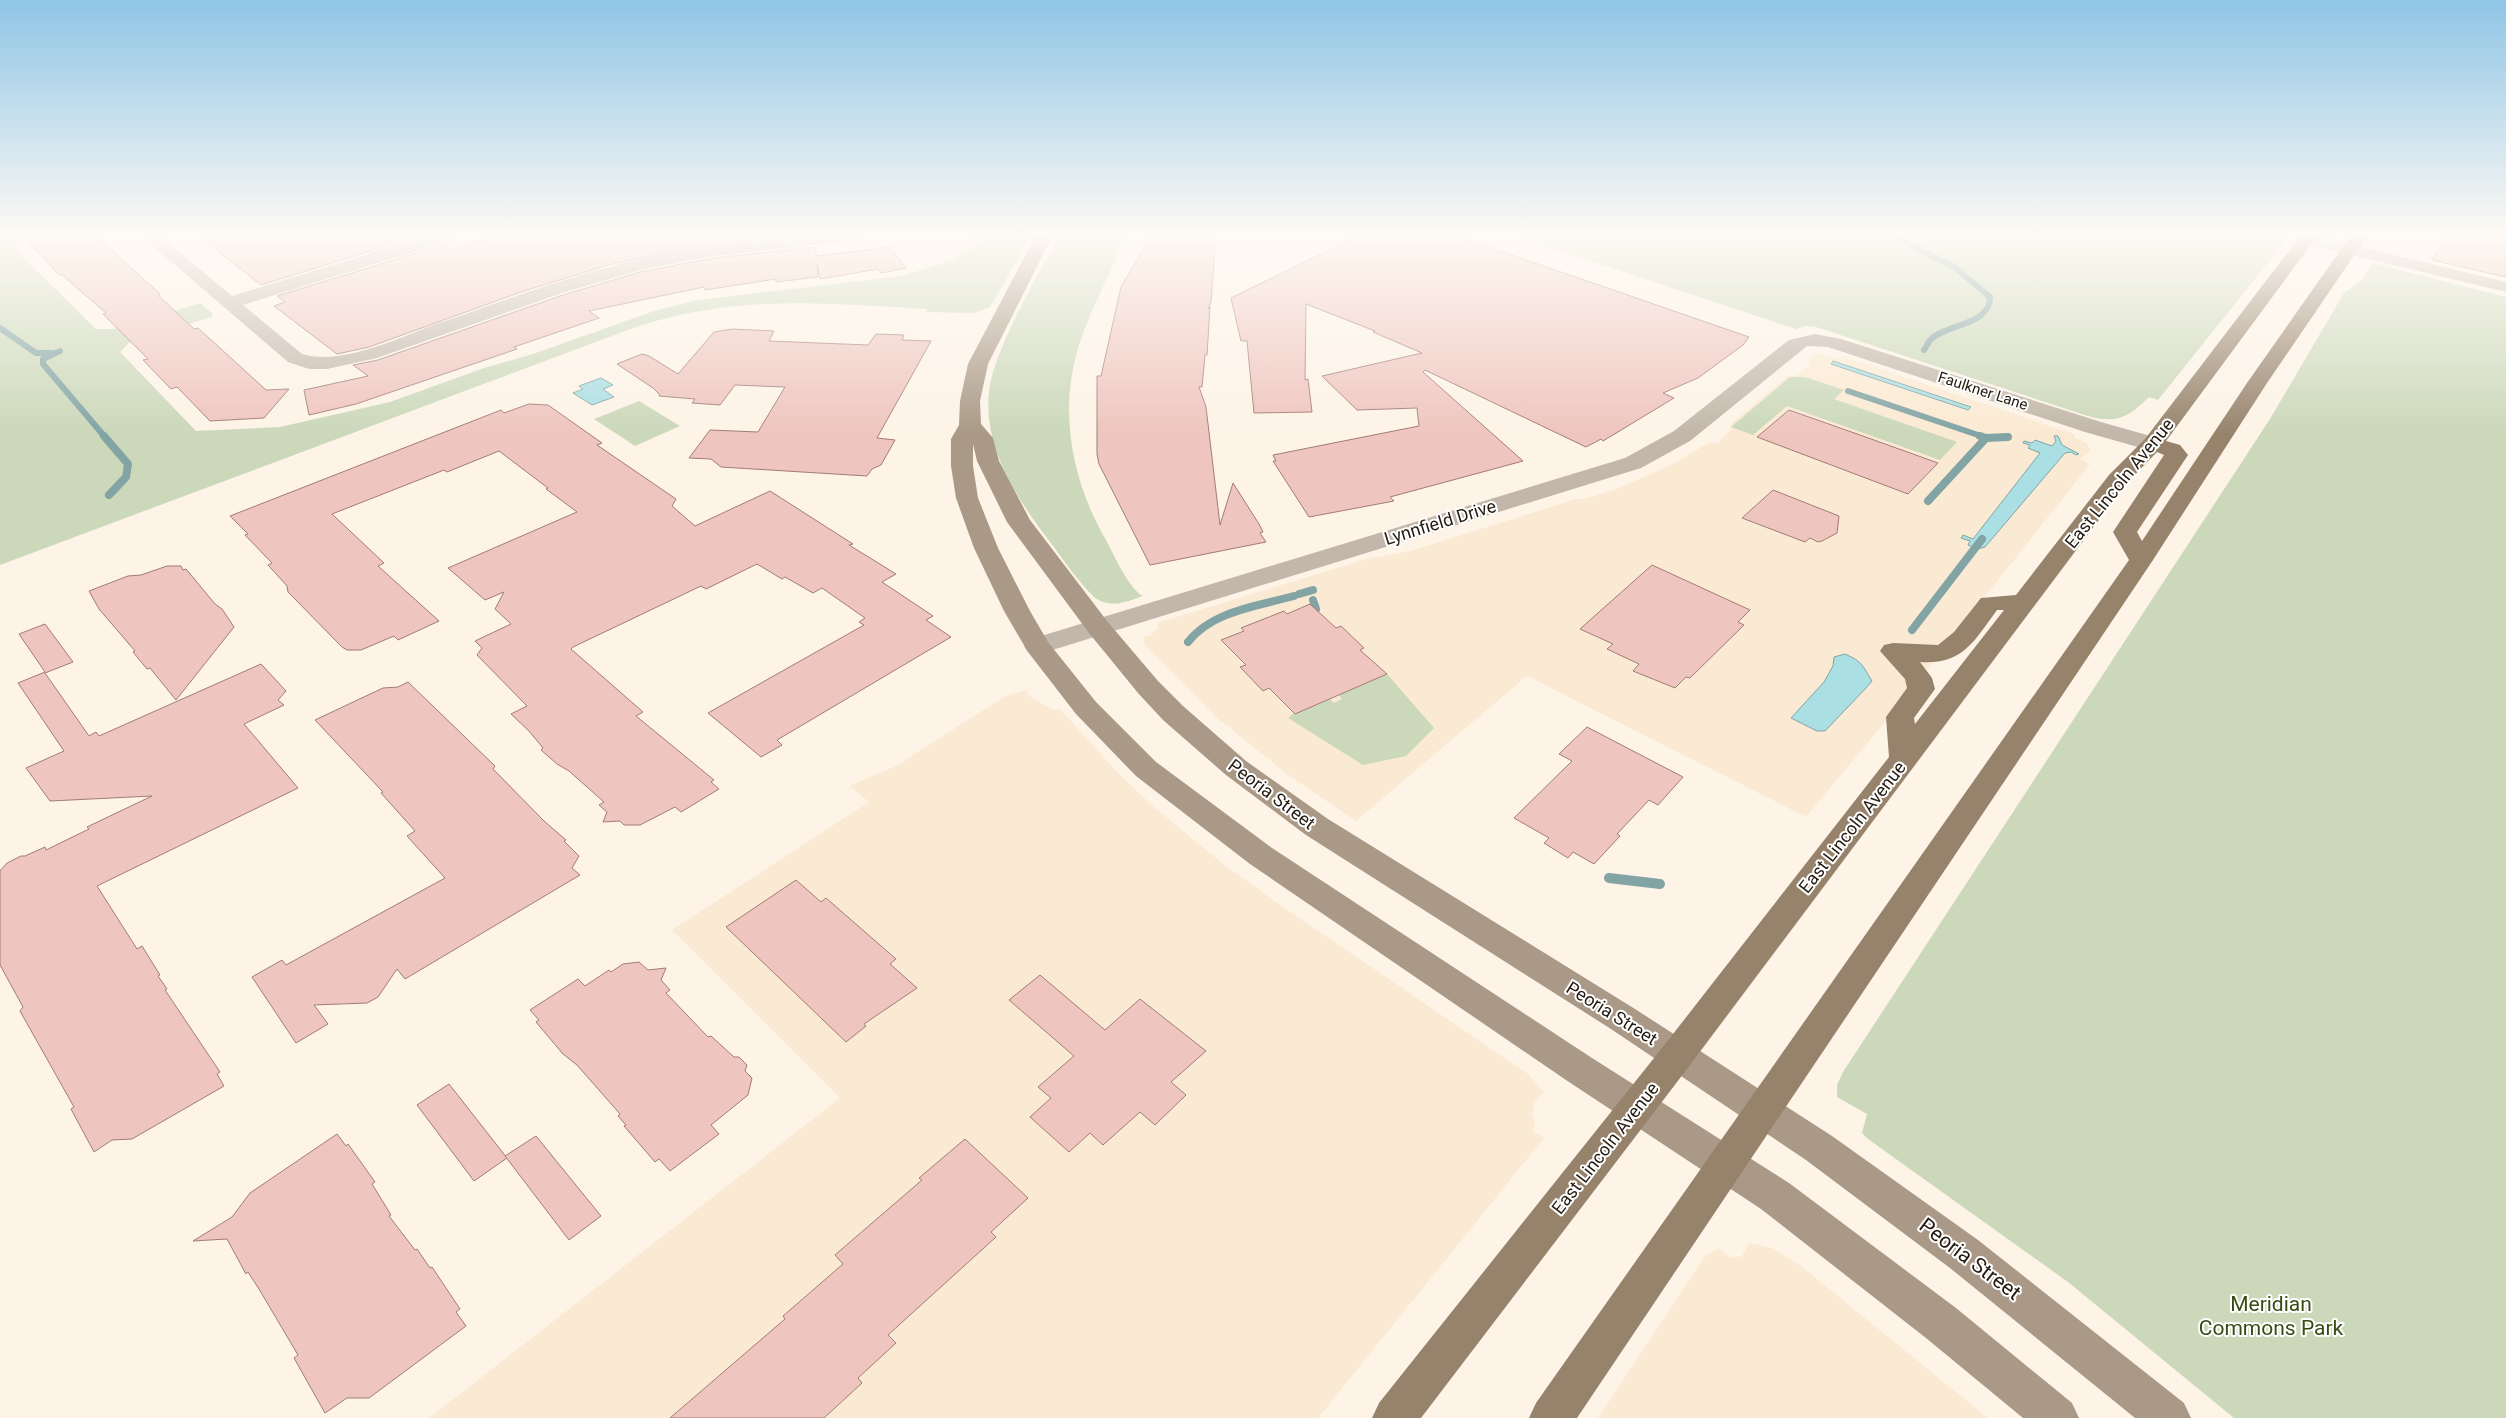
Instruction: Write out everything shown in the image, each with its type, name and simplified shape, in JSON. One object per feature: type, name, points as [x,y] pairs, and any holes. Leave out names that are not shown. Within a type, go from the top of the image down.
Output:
[{"type":"main road","points":[[1009,301],[978,364],[970,401],[970,425],[962,439],[961,453],[967,498],[998,574],[1038,646],[1086,708],[1128,753],[1159,780],[1338,908],[1636,1107],[1727,1164],[1814,1225],[1941,1323],[2057,1418]]},
{"type":"main road","name":"East Lincoln Avenue","points":[[1394,1418],[1678,1054],[2026,602],[2116,480],[2153,444],[2260,301]]},
{"type":"main road","points":[[1551,1418],[2141,560],[2257,383],[2314,301]]},
{"type":"main road","name":"Peoria Street","points":[[970,425],[982,438],[988,461],[1019,522],[1098,627],[1142,680],[1173,713],[1269,794],[1331,836],[1764,1110],[1964,1254],[2169,1418]]},
{"type":"main road","points":[[2141,560],[2125,532],[2177,455],[2172,450],[2153,444]]},
{"type":"main road","points":[[1904,760],[1900,718],[1921,689],[1921,684],[1918,676],[1893,651],[1934,654],[1947,652],[1956,646],[1990,603],[2026,602]]},
{"type":"street","points":[[229,303],[235,301]]},
{"type":"street","points":[[229,303],[295,358],[304,363],[324,364],[365,355],[522,301]]},
{"type":"street","name":"Faulkner Lane","points":[[1813,340],[1834,343],[2093,427],[2153,444]]},
{"type":"street","name":"Lynnfield Drive","points":[[1038,646],[1632,463],[1678,439],[1796,344],[1813,340]]},
{"type":"shaded area","points":[[1819,353],[1838,359],[1842,356],[2074,434],[2074,437],[2086,443],[2091,451],[2080,459],[2090,464],[1905,698],[1806,817],[1527,676],[1356,821],[1288,775],[1216,717],[1144,644],[1144,636],[1149,636],[1158,628],[1157,623],[1367,559],[1411,551],[1576,499],[1584,499],[1617,489],[1675,463],[1708,443],[1718,443],[1731,429],[1730,425],[1787,376],[1796,376],[1811,365],[1808,359]]},
{"type":"shaded area","points":[[1028,690],[1027,694],[1049,708],[1060,709],[1118,773],[1154,807],[1222,863],[1528,1074],[1544,1092],[1535,1101],[1532,1114],[1535,1122],[1532,1131],[1544,1138],[1318,1418],[429,1418],[840,1098],[672,930],[869,802],[849,786],[896,766],[1007,695]]},
{"type":"shaded area","points":[[1749,1243],[1772,1248],[1801,1266],[1988,1418],[1598,1418],[1705,1256],[1718,1248],[1731,1258],[1742,1256]]},
{"type":"green space","points":[[0,301],[68,301],[96,329],[114,329],[200,303],[213,314],[211,317],[129,343],[120,352],[196,431],[280,427],[390,402],[484,368],[533,354],[654,311],[692,301],[993,301],[990,307],[974,313],[926,312],[927,309],[815,303],[744,305],[671,317],[633,328],[0,565]]},
{"type":"green space","points":[[1024,301],[1097,301],[1082,336],[1074,362],[1070,388],[1069,415],[1071,441],[1076,466],[1094,516],[1122,571],[1132,586],[1143,596],[1112,604],[1100,601],[1094,597],[1073,573],[1040,528],[1013,487],[1002,466],[989,420],[989,396],[993,372],[1014,319]]},
{"type":"green space","points":[[1712,301],[2237,301],[2158,400],[2149,397],[2129,414],[2115,419],[2088,416],[1816,327],[1805,326],[1796,329]]},
{"type":"green space","name":"Meridian Commons Park","points":[[2339,301],[2506,301],[2506,1418],[2234,1418],[2068,1282],[1868,1139],[1862,1133],[1867,1114],[1837,1097],[1837,1085],[1843,1072],[2270,419]]},
{"type":"green space","points":[[1790,377],[1805,377],[1844,390],[1834,399],[1957,442],[1940,460],[1787,406],[1753,435],[1731,427]]},
{"type":"green space","points":[[639,401],[680,426],[635,446],[594,419]]},
{"type":"green space","points":[[1387,674],[1434,728],[1406,756],[1363,765],[1288,718],[1294,713],[1330,699],[1334,703],[1342,699],[1339,695]]},
{"type":"water","points":[[1833,361],[1971,407],[1968,410],[1831,364]]},
{"type":"water","points":[[601,378],[613,385],[603,389],[614,397],[592,405],[573,393],[583,389],[579,386]]},
{"type":"water","points":[[2054,436],[2058,436],[2062,445],[2079,454],[2065,453],[1985,547],[1978,549],[1968,545],[1970,541],[1961,538],[1963,535],[1973,539],[2040,453],[2028,448],[2030,445],[2023,443],[2024,441],[2032,443],[2035,440],[2052,446],[2056,441]]},
{"type":"water","points":[[1845,654],[1862,664],[1872,681],[1825,731],[1817,731],[1791,718],[1824,682],[1833,666],[1834,657]]},
{"type":"building","points":[[92,301],[165,301],[194,329],[198,328],[266,390],[289,389],[264,418],[210,421],[177,387],[171,389],[143,360],[148,359],[103,314],[106,313]]},
{"type":"building","points":[[496,301],[369,347],[337,354],[274,306],[285,302]]},
{"type":"building","points":[[545,301],[636,301],[589,311],[599,318],[514,347],[517,349],[356,404],[309,415],[304,390],[368,376],[353,365],[378,360]]},
{"type":"building","points":[[1118,301],[1211,301],[1208,309],[1210,307],[1207,355],[1205,355],[1202,387],[1199,387],[1206,407],[1220,525],[1233,483],[1259,524],[1263,532],[1260,533],[1266,542],[1150,565],[1099,464],[1097,454],[1097,376],[1101,376]]},
{"type":"building","points":[[1232,301],[1645,301],[1749,337],[1743,345],[1698,378],[1663,393],[1674,398],[1603,441],[1601,439],[1586,447],[1425,370],[1423,372],[1523,461],[1390,497],[1394,501],[1309,517],[1273,461],[1276,461],[1273,455],[1419,426],[1417,408],[1357,410],[1322,376],[1422,353],[1373,332],[1375,331],[1306,304],[1305,380],[1308,379],[1312,412],[1254,413],[1247,341],[1241,341]]},
{"type":"building","points":[[732,329],[774,331],[769,341],[868,345],[876,334],[904,335],[902,340],[931,341],[877,438],[895,440],[881,465],[872,469],[867,476],[721,467],[711,459],[689,458],[710,430],[758,432],[785,387],[735,385],[720,405],[692,403],[695,399],[659,396],[653,388],[617,364],[642,354],[649,356],[678,374],[714,332]]},
{"type":"building","points":[[529,404],[548,405],[602,443],[597,445],[676,499],[672,506],[695,526],[770,491],[853,544],[849,545],[896,574],[882,582],[933,616],[926,620],[951,637],[777,740],[782,745],[761,757],[708,713],[864,625],[859,622],[865,618],[822,588],[813,593],[785,577],[782,579],[757,564],[706,589],[701,586],[573,647],[571,649],[643,712],[636,716],[714,780],[711,782],[719,789],[681,812],[675,807],[640,825],[624,825],[620,821],[603,822],[607,812],[599,805],[604,802],[569,771],[557,764],[541,750],[543,748],[529,731],[511,714],[527,706],[477,655],[482,648],[475,641],[511,624],[495,609],[504,592],[485,600],[448,568],[577,512],[546,489],[548,488],[499,451],[447,472],[444,470],[332,514],[384,563],[378,566],[439,621],[398,640],[394,636],[361,650],[347,650],[342,647],[288,592],[287,586],[268,565],[272,563],[230,516],[501,410],[504,413]]},
{"type":"building","points":[[1789,410],[1938,463],[1908,494],[1757,437]]},
{"type":"building","points":[[1773,490],[1839,516],[1837,533],[1822,541],[1818,542],[1810,538],[1805,542],[1742,518]]},
{"type":"building","points":[[1652,565],[1750,610],[1738,622],[1744,625],[1690,678],[1686,677],[1675,688],[1633,671],[1639,664],[1607,649],[1613,644],[1580,629]]},
{"type":"building","points":[[167,566],[181,566],[183,570],[186,569],[215,604],[222,609],[234,627],[176,700],[150,668],[147,669],[133,652],[135,651],[99,609],[89,591],[128,576],[141,575]]},
{"type":"building","points":[[1310,604],[1336,628],[1341,626],[1364,648],[1360,650],[1387,674],[1295,714],[1269,688],[1263,691],[1240,667],[1246,665],[1221,640],[1244,631],[1241,628],[1284,611],[1287,614]]},
{"type":"building","points":[[45,624],[73,662],[45,673],[89,736],[96,732],[99,736],[261,664],[286,691],[278,700],[284,705],[244,724],[298,788],[97,886],[137,949],[142,946],[160,975],[158,976],[167,989],[165,990],[220,1072],[217,1074],[224,1086],[132,1139],[112,1140],[94,1152],[71,1109],[74,1107],[20,1011],[23,1007],[0,965],[0,871],[7,863],[21,856],[45,847],[46,850],[89,829],[87,827],[152,796],[50,801],[26,768],[64,751],[18,683],[45,672],[19,634]]},
{"type":"building","points":[[408,682],[495,766],[493,769],[544,821],[566,840],[564,841],[579,856],[572,868],[580,875],[405,979],[397,969],[378,997],[367,1003],[314,1005],[328,1024],[296,1043],[252,977],[282,960],[286,965],[445,878],[407,836],[415,831],[381,793],[383,792],[315,720],[383,688],[398,687]]},
{"type":"building","points":[[1587,727],[1683,777],[1658,805],[1649,800],[1617,834],[1620,836],[1594,864],[1573,852],[1568,858],[1544,843],[1549,838],[1514,818],[1572,761],[1559,754]]},
{"type":"building","points":[[796,880],[821,902],[826,898],[896,959],[890,964],[917,988],[864,1024],[866,1026],[846,1042],[726,927]]},
{"type":"building","points":[[639,962],[648,970],[666,968],[661,980],[670,990],[666,993],[708,1037],[711,1036],[734,1057],[739,1057],[747,1065],[745,1071],[752,1078],[748,1095],[711,1125],[719,1134],[670,1171],[659,1159],[655,1162],[624,1126],[626,1125],[618,1116],[620,1114],[577,1065],[563,1054],[536,1022],[539,1020],[530,1010],[578,979],[585,986],[609,970],[611,972],[623,964]]},
{"type":"building","points":[[1040,975],[1105,1030],[1140,999],[1206,1051],[1171,1082],[1186,1095],[1155,1125],[1140,1112],[1103,1145],[1090,1133],[1069,1152],[1030,1117],[1051,1098],[1038,1087],[1074,1056],[1009,1000]]},
{"type":"building","points":[[449,1084],[507,1158],[474,1181],[417,1105]]},
{"type":"building","points":[[337,1134],[346,1146],[348,1144],[375,1182],[372,1184],[391,1215],[389,1216],[415,1250],[417,1249],[430,1268],[432,1267],[460,1309],[456,1312],[466,1326],[369,1398],[347,1398],[325,1413],[294,1358],[298,1355],[259,1289],[248,1272],[246,1274],[227,1239],[193,1241],[232,1217],[250,1193]]},
{"type":"building","points":[[536,1136],[601,1216],[569,1240],[505,1156]]},
{"type":"building","points":[[965,1139],[1028,1198],[991,1232],[996,1237],[888,1335],[896,1343],[858,1378],[862,1383],[824,1418],[670,1418],[785,1319],[783,1316],[843,1264],[835,1255],[922,1180],[919,1178]]},
{"type":"waterway","points":[[1924,350],[1930,340],[1937,334],[1983,314],[1989,301]]},
{"type":"waterway","points":[[0,328],[36,353],[51,353]]},
{"type":"waterway","points":[[60,351],[43,359],[43,364],[105,437]]},
{"type":"waterway","points":[[1848,391],[1984,437]]},
{"type":"waterway","points":[[104,436],[128,464],[126,477],[109,495]]},
{"type":"waterway","points":[[1980,436],[1986,438]]},
{"type":"waterway","points":[[1986,438],[2008,437],[2004,437]]},
{"type":"waterway","points":[[1928,501],[1986,438]]},
{"type":"waterway","points":[[1912,630],[1982,539]]},
{"type":"waterway","points":[[1299,594],[1313,590]]},
{"type":"waterway","points":[[1188,642],[1210,623],[1223,616],[1294,596]]},
{"type":"waterway","points":[[1313,600],[1316,609]]},
{"type":"waterway","points":[[1609,878],[1660,884]]}]
